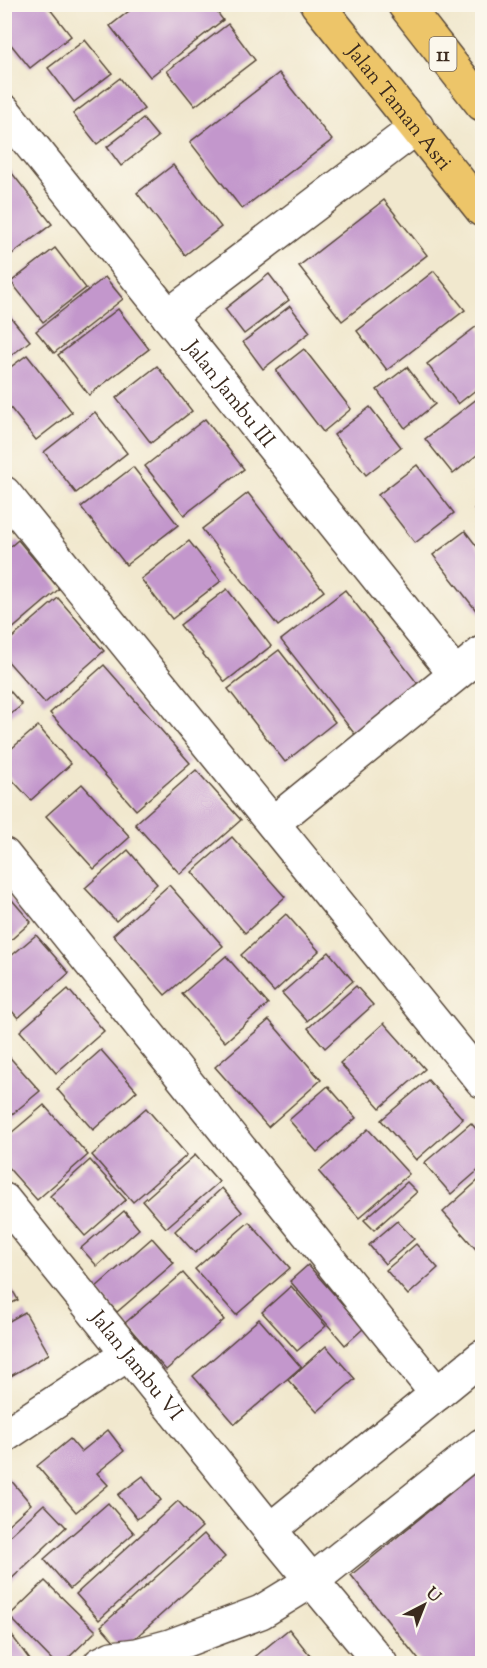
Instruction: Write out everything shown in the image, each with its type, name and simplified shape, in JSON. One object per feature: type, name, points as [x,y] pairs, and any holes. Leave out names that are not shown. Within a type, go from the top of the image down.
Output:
[{"type":"main road","name":"Jalan Taman Asri","points":[[317,4],[483,210]]},
{"type":"main road","name":"11","points":[[404,4],[483,104]]},
{"type":"street","name":"Jalan Jambu III","points":[[4,111],[455,674]]},
{"type":"street","points":[[168,316],[417,128]]},
{"type":"street","points":[[4,493],[483,1081]]},
{"type":"street","points":[[273,823],[483,653]]},
{"type":"street","points":[[4,855],[437,1394]]},
{"type":"street","name":"Jalan Jambu VI","points":[[4,1200],[381,1664]]},
{"type":"street","points":[[4,1436],[128,1354]]},
{"type":"street","points":[[270,1530],[483,1357]]},
{"type":"street","points":[[100,1664],[112,1658],[137,1655],[170,1646],[261,1612],[313,1580],[483,1445]]},
{"type":"building","points":[[4,4],[46,4],[71,36],[30,68],[4,36]]},
{"type":"building","points":[[138,4],[211,4],[223,20],[150,77],[110,26]]},
{"type":"building","points":[[228,24],[255,60],[195,106],[167,71]]},
{"type":"building","points":[[85,40],[112,73],[74,102],[48,68]]},
{"type":"building","points":[[279,73],[332,140],[242,209],[190,142]]},
{"type":"building","points":[[120,78],[144,109],[97,144],[73,114]]},
{"type":"building","points":[[143,119],[158,137],[121,166],[107,147]]},
{"type":"building","points":[[4,163],[52,224],[4,260]]},
{"type":"building","points":[[173,165],[221,227],[185,255],[137,193]]},
{"type":"building","points":[[384,200],[427,255],[342,321],[299,266]]},
{"type":"building","points":[[55,248],[86,288],[43,322],[11,282]]},
{"type":"building","points":[[434,271],[465,310],[387,370],[357,331]]},
{"type":"building","points":[[269,274],[289,300],[244,334],[225,309]]},
{"type":"building","points":[[105,277],[123,299],[54,353],[36,331]]},
{"type":"building","points":[[290,306],[310,332],[263,369],[243,342]]},
{"type":"building","points":[[4,309],[30,341],[4,361]]},
{"type":"building","points":[[118,309],[149,349],[89,395],[58,355]]},
{"type":"building","points":[[477,326],[482,333],[482,385],[458,404],[427,364]]},
{"type":"building","points":[[304,349],[351,409],[323,432],[276,371]]},
{"type":"building","points":[[27,355],[72,412],[36,440],[4,400],[4,372]]},
{"type":"building","points":[[157,366],[192,411],[151,443],[116,398]]},
{"type":"building","points":[[407,367],[435,404],[405,428],[377,390]]},
{"type":"building","points":[[482,395],[482,451],[453,474],[425,439]]},
{"type":"building","points":[[370,407],[401,447],[366,475],[334,435]]},
{"type":"building","points":[[95,412],[127,453],[76,493],[44,452]]},
{"type":"building","points":[[205,419],[244,469],[184,515],[145,466]]},
{"type":"building","points":[[417,465],[454,513],[415,543],[378,495]]},
{"type":"building","points":[[133,467],[178,525],[126,565],[81,507]]},
{"type":"building","points":[[248,493],[324,591],[278,626],[202,529]]},
{"type":"building","points":[[482,503],[482,521],[474,509]]},
{"type":"building","points":[[465,531],[482,553],[482,618],[433,555]]},
{"type":"building","points":[[18,540],[59,589],[4,636],[4,552]]},
{"type":"building","points":[[189,541],[221,581],[172,619],[141,579]]},
{"type":"building","points":[[227,589],[271,646],[225,682],[180,625]]},
{"type":"building","points":[[345,590],[421,688],[357,737],[281,640]]},
{"type":"building","points":[[58,598],[104,651],[45,703],[4,657],[4,645]]},
{"type":"building","points":[[279,650],[335,722],[285,762],[228,689]]},
{"type":"building","points":[[104,665],[190,763],[136,810],[50,713]]},
{"type":"building","points":[[4,684],[22,705],[4,720]]},
{"type":"building","points":[[38,726],[71,764],[31,800],[4,771],[4,755]]},
{"type":"building","points":[[196,770],[241,820],[180,874],[135,824]]},
{"type":"building","points":[[82,784],[130,837],[94,869],[46,816]]},
{"type":"building","points":[[232,837],[285,897],[245,933],[192,872]]},
{"type":"building","points":[[128,850],[157,884],[116,921],[85,888]]},
{"type":"building","points":[[169,885],[223,946],[165,995],[113,935]]},
{"type":"building","points":[[6,893],[31,922],[4,946],[4,894]]},
{"type":"building","points":[[286,914],[319,951],[274,992],[241,955]]},
{"type":"building","points":[[36,935],[69,973],[18,1018],[4,1002],[4,962]]},
{"type":"building","points":[[329,952],[353,981],[307,1021],[282,993]]},
{"type":"building","points":[[226,956],[268,1004],[225,1042],[182,994]]},
{"type":"building","points":[[356,986],[373,1005],[325,1048],[308,1028]]},
{"type":"building","points":[[68,989],[104,1031],[56,1073],[20,1031]]},
{"type":"building","points":[[269,1020],[321,1080],[268,1127],[215,1067]]},
{"type":"building","points":[[384,1023],[425,1069],[380,1108],[340,1063]]},
{"type":"building","points":[[101,1050],[137,1091],[93,1130],[57,1089]]},
{"type":"building","points":[[4,1051],[40,1091],[4,1121]]},
{"type":"building","points":[[428,1080],[463,1119],[416,1160],[381,1120]]},
{"type":"building","points":[[328,1086],[356,1118],[317,1152],[289,1120]]},
{"type":"building","points":[[44,1105],[88,1155],[37,1200],[4,1163],[4,1139]]},
{"type":"building","points":[[146,1108],[187,1155],[133,1202],[92,1155]]},
{"type":"building","points":[[471,1123],[482,1136],[482,1167],[451,1194],[424,1163]]},
{"type":"building","points":[[368,1129],[409,1174],[359,1218],[319,1172]]},
{"type":"building","points":[[195,1155],[219,1182],[166,1228],[143,1201]]},
{"type":"building","points":[[90,1160],[126,1200],[85,1236],[50,1196]]},
{"type":"building","points":[[482,1177],[482,1256],[443,1212]]},
{"type":"building","points":[[407,1182],[417,1192],[374,1230],[364,1220]]},
{"type":"building","points":[[222,1188],[242,1212],[195,1253],[175,1231]]},
{"type":"building","points":[[124,1211],[139,1229],[97,1266],[81,1248]]},
{"type":"building","points":[[397,1221],[414,1239],[385,1264],[369,1245]]},
{"type":"building","points":[[249,1222],[290,1268],[236,1315],[195,1269]]},
{"type":"building","points":[[152,1238],[174,1263],[117,1312],[95,1288]]},
{"type":"building","points":[[416,1244],[438,1268],[408,1295],[386,1270]]},
{"type":"building","points":[[308,1265],[364,1328],[345,1345],[290,1281]]},
{"type":"building","points":[[183,1273],[224,1320],[166,1370],[125,1323]]},
{"type":"building","points":[[4,1275],[18,1300],[4,1307]]},
{"type":"building","points":[[291,1286],[326,1326],[297,1351],[262,1312]]},
{"type":"building","points":[[25,1312],[49,1354],[4,1380],[4,1324]]},
{"type":"building","points":[[259,1319],[301,1367],[235,1424],[193,1376]]},
{"type":"building","points":[[326,1346],[355,1379],[317,1412],[288,1380]]},
{"type":"building","points":[[108,1430],[124,1451],[97,1473],[108,1485],[76,1512],[37,1466],[70,1439],[81,1452]]},
{"type":"building","points":[[482,1467],[482,1664],[422,1664],[351,1575]]},
{"type":"building","points":[[143,1476],[161,1500],[137,1519],[118,1495]]},
{"type":"building","points":[[9,1478],[31,1504],[4,1528],[4,1482]]},
{"type":"building","points":[[178,1501],[202,1527],[99,1620],[76,1594]]},
{"type":"building","points":[[108,1503],[134,1533],[70,1589],[44,1559]]},
{"type":"building","points":[[44,1504],[66,1527],[5,1585],[5,1540]]},
{"type":"building","points":[[204,1534],[225,1557],[122,1650],[101,1626]]},
{"type":"building","points":[[45,1581],[96,1631],[62,1664],[56,1664],[9,1616]]},
{"type":"building","points":[[4,1625],[33,1664],[4,1664]]},
{"type":"building","points":[[289,1629],[317,1664],[246,1664]]}]
